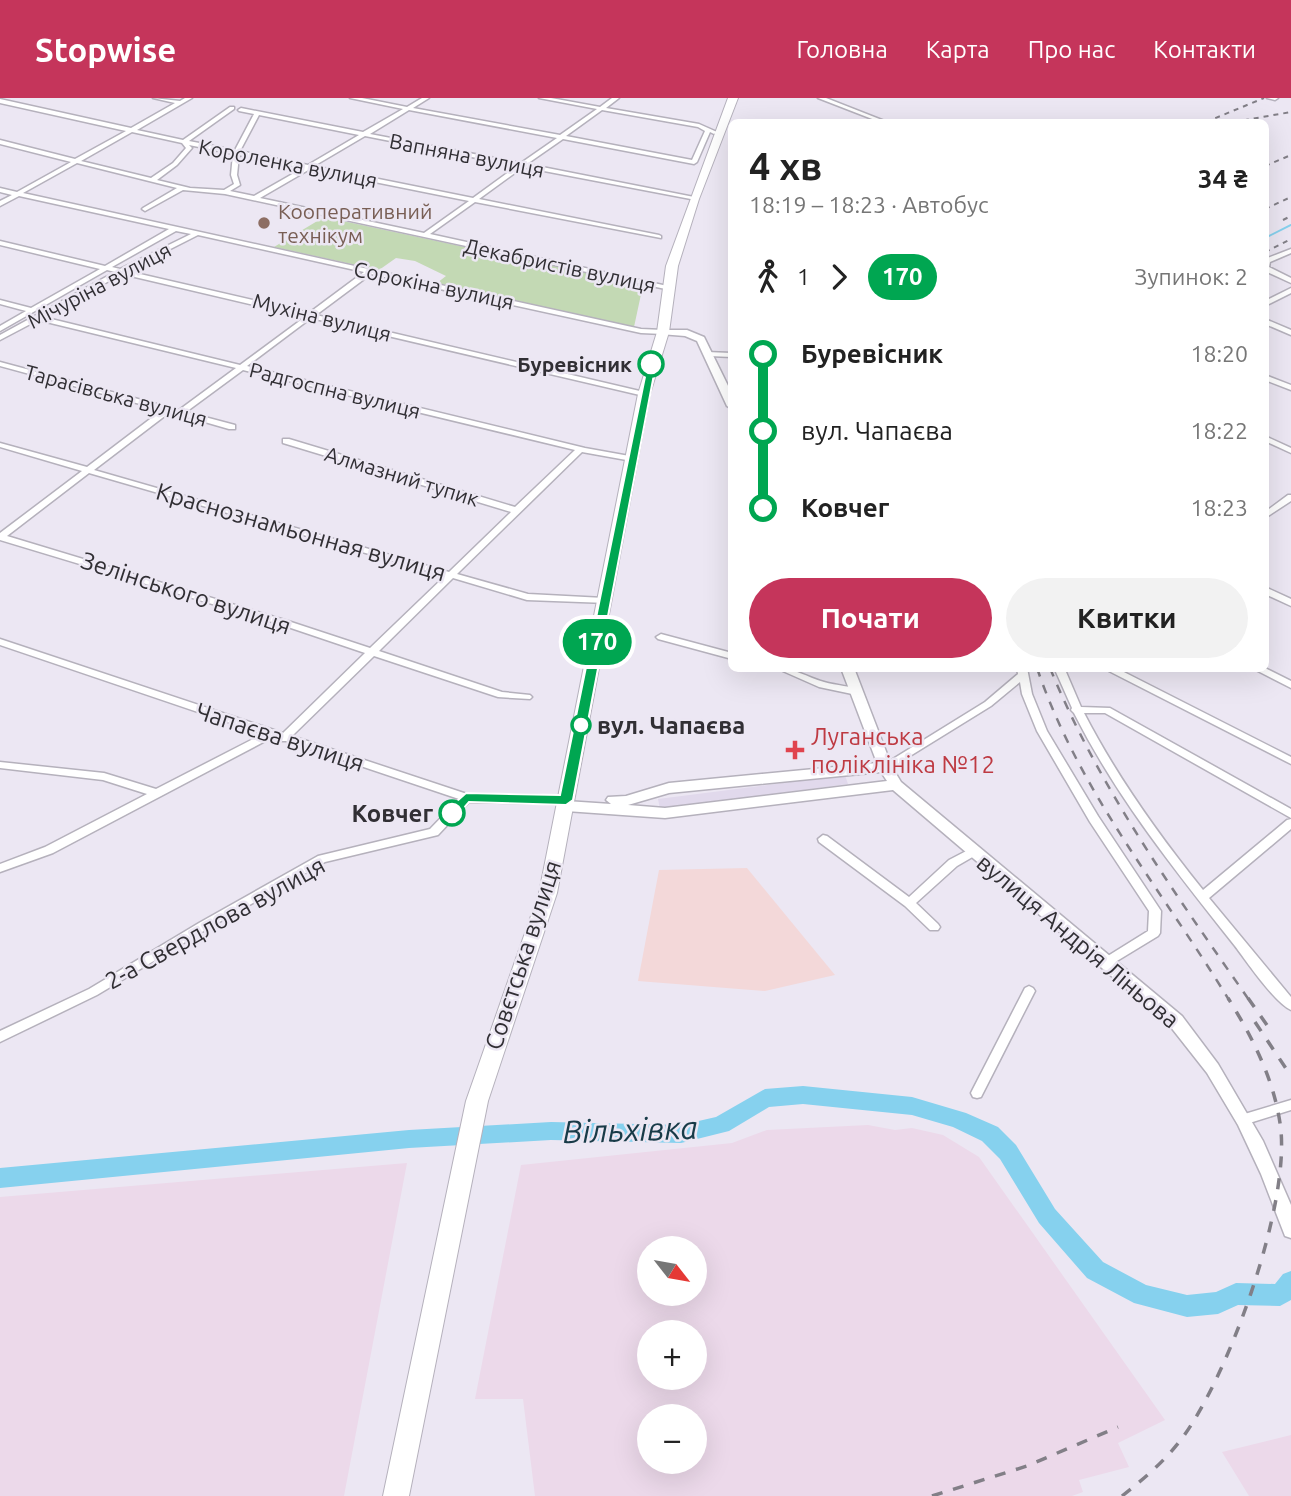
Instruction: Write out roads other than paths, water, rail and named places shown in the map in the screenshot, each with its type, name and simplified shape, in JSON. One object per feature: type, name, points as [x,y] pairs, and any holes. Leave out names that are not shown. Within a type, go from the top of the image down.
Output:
[{"type":"main road","points":[[663,332],[673,266],[694,199],[733,98]]},
{"type":"main road","name":"Совєтська вулиця","points":[[396,1496],[461,1168],[477,1101],[548,893],[644,394],[663,332]]},
{"type":"street","points":[[156,98],[181,103]]},
{"type":"street","points":[[0,204],[189,98]]},
{"type":"street","points":[[353,98],[694,162],[708,131]]},
{"type":"street","points":[[254,199],[426,98]]},
{"type":"street","points":[[542,98],[699,126],[708,131],[719,132]]},
{"type":"street","points":[[424,236],[616,98]]},
{"type":"street","points":[[821,98],[876,119]]},
{"type":"street","name":"Короленка вулиця","points":[[0,101],[236,153],[659,237]]},
{"type":"street","points":[[153,180],[183,157],[189,148],[184,142],[232,108]]},
{"type":"street","name":"Вапняна вулиця","points":[[241,110],[694,199]]},
{"type":"street","points":[[225,192],[237,186],[234,175],[236,153],[257,114]]},
{"type":"street","name":"Декабристів вулиця","points":[[0,142],[182,188],[225,192],[670,288]]},
{"type":"street","points":[[131,218],[182,188]]},
{"type":"street","name":"Сорокіна вулиця","points":[[0,190],[639,330],[663,332]]},
{"type":"street","name":"Мічуріна вулиця","points":[[0,330],[176,228]]},
{"type":"street","name":"Мічуріна вулиця","points":[[0,338],[123,270],[198,233]]},
{"type":"street","name":"Мухіна вулиця","points":[[0,243],[644,394]]},
{"type":"street","points":[[1269,260],[1291,251]]},
{"type":"street","points":[[1269,270],[1291,281]]},
{"type":"street","points":[[180,413],[370,271]]},
{"type":"street","points":[[1269,302],[1291,290]]},
{"type":"street","points":[[0,302],[32,311]]},
{"type":"street","name":"Радгоспна вулиця","points":[[38,318],[580,449],[632,459]]},
{"type":"street","points":[[1269,323],[1291,333]]},
{"type":"street","points":[[663,332],[694,335],[701,339],[728,397]]},
{"type":"street","points":[[709,354],[728,355]]},
{"type":"street","name":"Тарасівська вулиця","points":[[0,364],[232,427]]},
{"type":"street","points":[[1269,379],[1291,388]]},
{"type":"street","points":[[0,537],[168,410]]},
{"type":"street","points":[[1269,440],[1291,450]]},
{"type":"street","name":"Алмазний тупик","points":[[286,441],[518,511]]},
{"type":"street","name":"Краснознамьонная вулиця","points":[[0,445],[527,597],[604,601]]},
{"type":"street","points":[[283,738],[580,449]]},
{"type":"street","points":[[1269,512],[1291,497]]},
{"type":"street","name":"Зелінського вулиця","points":[[0,537],[501,695],[527,697]]},
{"type":"street","points":[[1269,592],[1291,603]]},
{"type":"street","points":[[661,637],[728,655]]},
{"type":"street","name":"Чапаєва вулиця","points":[[0,642],[466,798],[626,801],[669,788],[885,767],[988,704],[1023,673]]},
{"type":"street","points":[[790,672],[822,685],[857,692]]},
{"type":"street","name":"вулиця Андрія Ліньова","points":[[849,672],[885,767],[896,785],[972,852],[1176,1021],[1206,1056],[1243,1120],[1278,1190],[1291,1230]]},
{"type":"street","points":[[1063,672],[1076,710],[1098,753],[1147,827],[1291,1005]]},
{"type":"street","points":[[1115,672],[1291,761]]},
{"type":"street","points":[[1264,672],[1291,685]]},
{"type":"street","points":[[1023,673],[1042,730],[1155,911],[1154,933],[1107,962]]},
{"type":"street","points":[[1076,710],[1107,710],[1291,814]]},
{"type":"street","points":[[0,868],[49,850],[270,734]]},
{"type":"street","points":[[0,765],[104,777],[155,793]]},
{"type":"street","name":"Чапаєва вулиця","points":[[566,801],[665,813],[896,785]]},
{"type":"street","name":"2-а Свердлова вулиця","points":[[0,1037],[93,992],[322,859],[434,832],[466,798]]},
{"type":"street","points":[[1202,897],[1291,823]]},
{"type":"street","points":[[823,839],[909,903],[934,927]]},
{"type":"street","points":[[909,903],[953,863],[972,852]]},
{"type":"street","points":[[977,1093],[1030,991]]},
{"type":"street","points":[[1243,1120],[1291,1105]]},
{"type":"waterway","points":[[1269,236],[1291,225]]},
{"type":"waterway","name":"Вільхівка","points":[[0,1178],[409,1139],[551,1131],[681,1134],[721,1125],[765,1098],[803,1095],[912,1106],[958,1119],[990,1134],[1008,1152],[1047,1216],[1095,1270],[1142,1295],[1187,1306],[1218,1303],[1236,1294],[1280,1295],[1291,1282]]},
{"type":"railway","points":[[1213,119],[1264,98]]},
{"type":"railway","points":[[1251,119],[1291,112]]},
{"type":"railway","points":[[1269,164],[1291,155]]},
{"type":"railway","points":[[1269,207],[1291,197]]},
{"type":"railway","points":[[1283,220],[1291,216]]},
{"type":"railway","points":[[1269,250],[1291,239]]},
{"type":"railway","points":[[1039,672],[1075,757],[1099,799],[1229,1000]]},
{"type":"railway","points":[[1052,672],[1092,756],[1140,840],[1249,1000]]},
{"type":"railway","points":[[1122,1496],[1170,1453],[1201,1408],[1237,1332],[1265,1245],[1275,1203],[1281,1164],[1278,1113],[1269,1078],[1228,998]]},
{"type":"railway","points":[[1248,998],[1269,1028]]},
{"type":"railway","points":[[1255,1022],[1291,1076]]},
{"type":"railway","points":[[932,1496],[1027,1466],[1118,1427]]},
{"type":"place","name":"Кооперативний технікум","points":[[264,223]]},
{"type":"place","name":"Буревісник","points":[[651,364]]},
{"type":"place","name":"вул. Чапаєва","points":[[581,725]]},
{"type":"place","name":"Луганська поліклініка №12","points":[[795,750]]},
{"type":"place","name":"Ковчег","points":[[452,813]]}]
